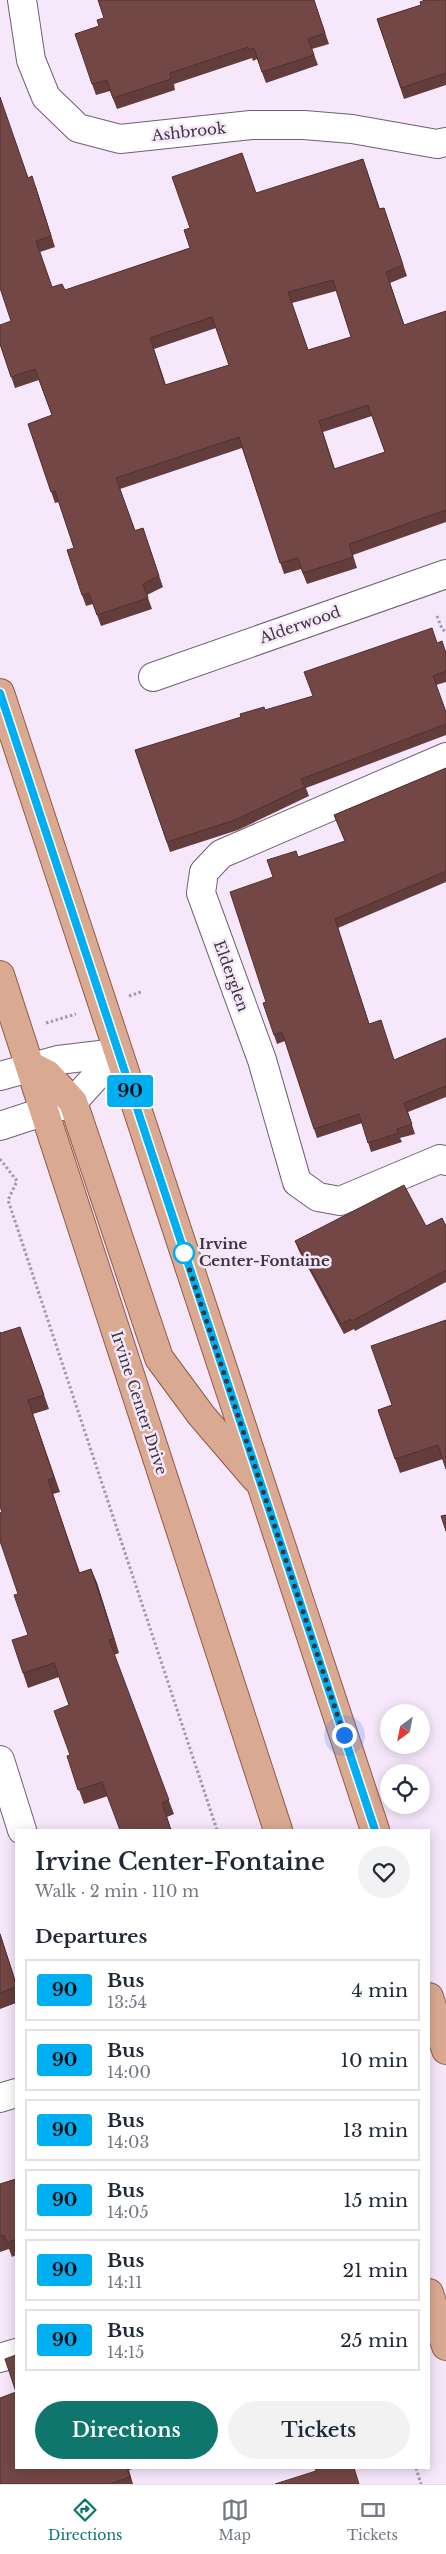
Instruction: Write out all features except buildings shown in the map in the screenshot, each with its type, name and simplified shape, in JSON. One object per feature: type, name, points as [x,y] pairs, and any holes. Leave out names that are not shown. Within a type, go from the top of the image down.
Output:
[{"type":"main road","points":[[0,693],[117,1053],[264,1489],[374,1829]]},
{"type":"main road","name":"Irvine Center Drive","points":[[0,975],[278,1829]]},
{"type":"main road","points":[[31,1066],[47,1074],[73,1102],[159,1358],[201,1414],[264,1489]]},
{"type":"main road","points":[[430,2000],[446,2050]]},
{"type":"main road","points":[[430,2296],[446,2346]]},
{"type":"street","name":"Ashbrook","points":[[22,0],[31,60],[46,97],[78,128],[120,139],[251,125],[304,125],[352,130],[436,144],[446,142]]},
{"type":"street","name":"Alderwood","points":[[153,677],[446,574]]},
{"type":"street","name":"Elderglen","points":[[446,757],[222,854],[204,872],[201,893],[262,1060],[298,1182],[318,1197],[340,1201],[440,1159],[446,1161]]},
{"type":"street","points":[[0,1076],[31,1066],[87,1055],[117,1053]]},
{"type":"street","points":[[0,1126],[73,1102],[117,1053]]},
{"type":"street","points":[[0,1760],[22,1829]]},
{"type":"street","points":[[0,2098],[15,2093]]},
{"type":"street","points":[[0,2358],[15,2353]]},
{"type":"path","points":[[437,616],[442,629],[446,632]]},
{"type":"path","points":[[19,1032],[141,992]]},
{"type":"path","points":[[0,1159],[17,1181],[8,1200],[217,1829]]},
{"type":"path","points":[[416,2469],[421,2484]]},
{"type":"bus line","name":"90","points":[[0,693],[117,1053],[270,1508],[375,1829]]},
{"type":"place","name":"Irvine Center-Fontaine","points":[[184,1253]]},
{"type":"route","points":[[184,1253],[258,1471],[344,1735]]}]
